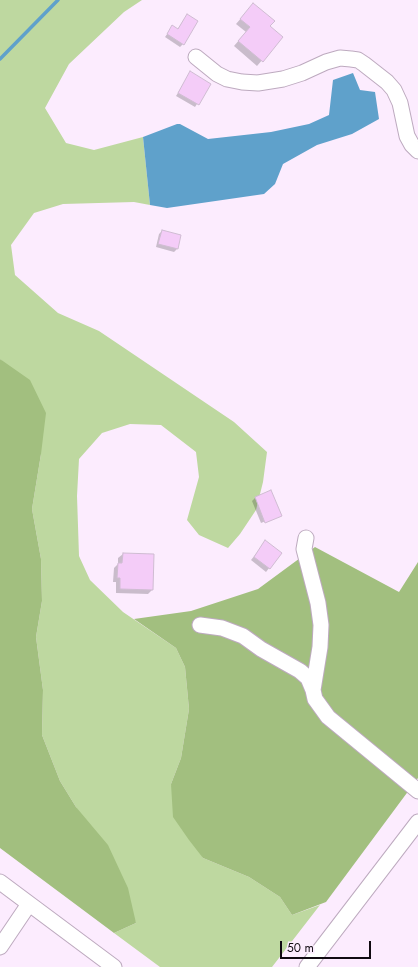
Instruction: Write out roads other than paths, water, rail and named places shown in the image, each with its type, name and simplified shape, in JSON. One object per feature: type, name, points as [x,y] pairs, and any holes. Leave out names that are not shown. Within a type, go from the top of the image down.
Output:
[{"type":"street","points":[[196,57],[217,74],[227,79],[258,83],[283,79],[340,58],[358,60],[387,82],[394,90],[400,103],[406,136],[418,151]]},
{"type":"street","points":[[306,538],[304,549],[318,603],[321,625],[320,647],[313,690]]},
{"type":"street","points":[[200,625],[222,628],[243,636],[261,649],[300,671],[308,678],[315,699],[328,717],[418,791]]},
{"type":"street","points":[[307,967],[418,822]]},
{"type":"street","points":[[0,882],[114,967]]},
{"type":"street","points":[[0,947],[29,904]]},
{"type":"water","points":[[353,73],[360,90],[375,92],[379,119],[352,134],[317,145],[283,164],[275,184],[264,194],[167,208],[150,205],[143,137],[177,124],[180,124],[208,139],[271,132],[309,124],[329,115],[333,80]]},
{"type":"waterway","points":[[0,59],[58,0]]}]
